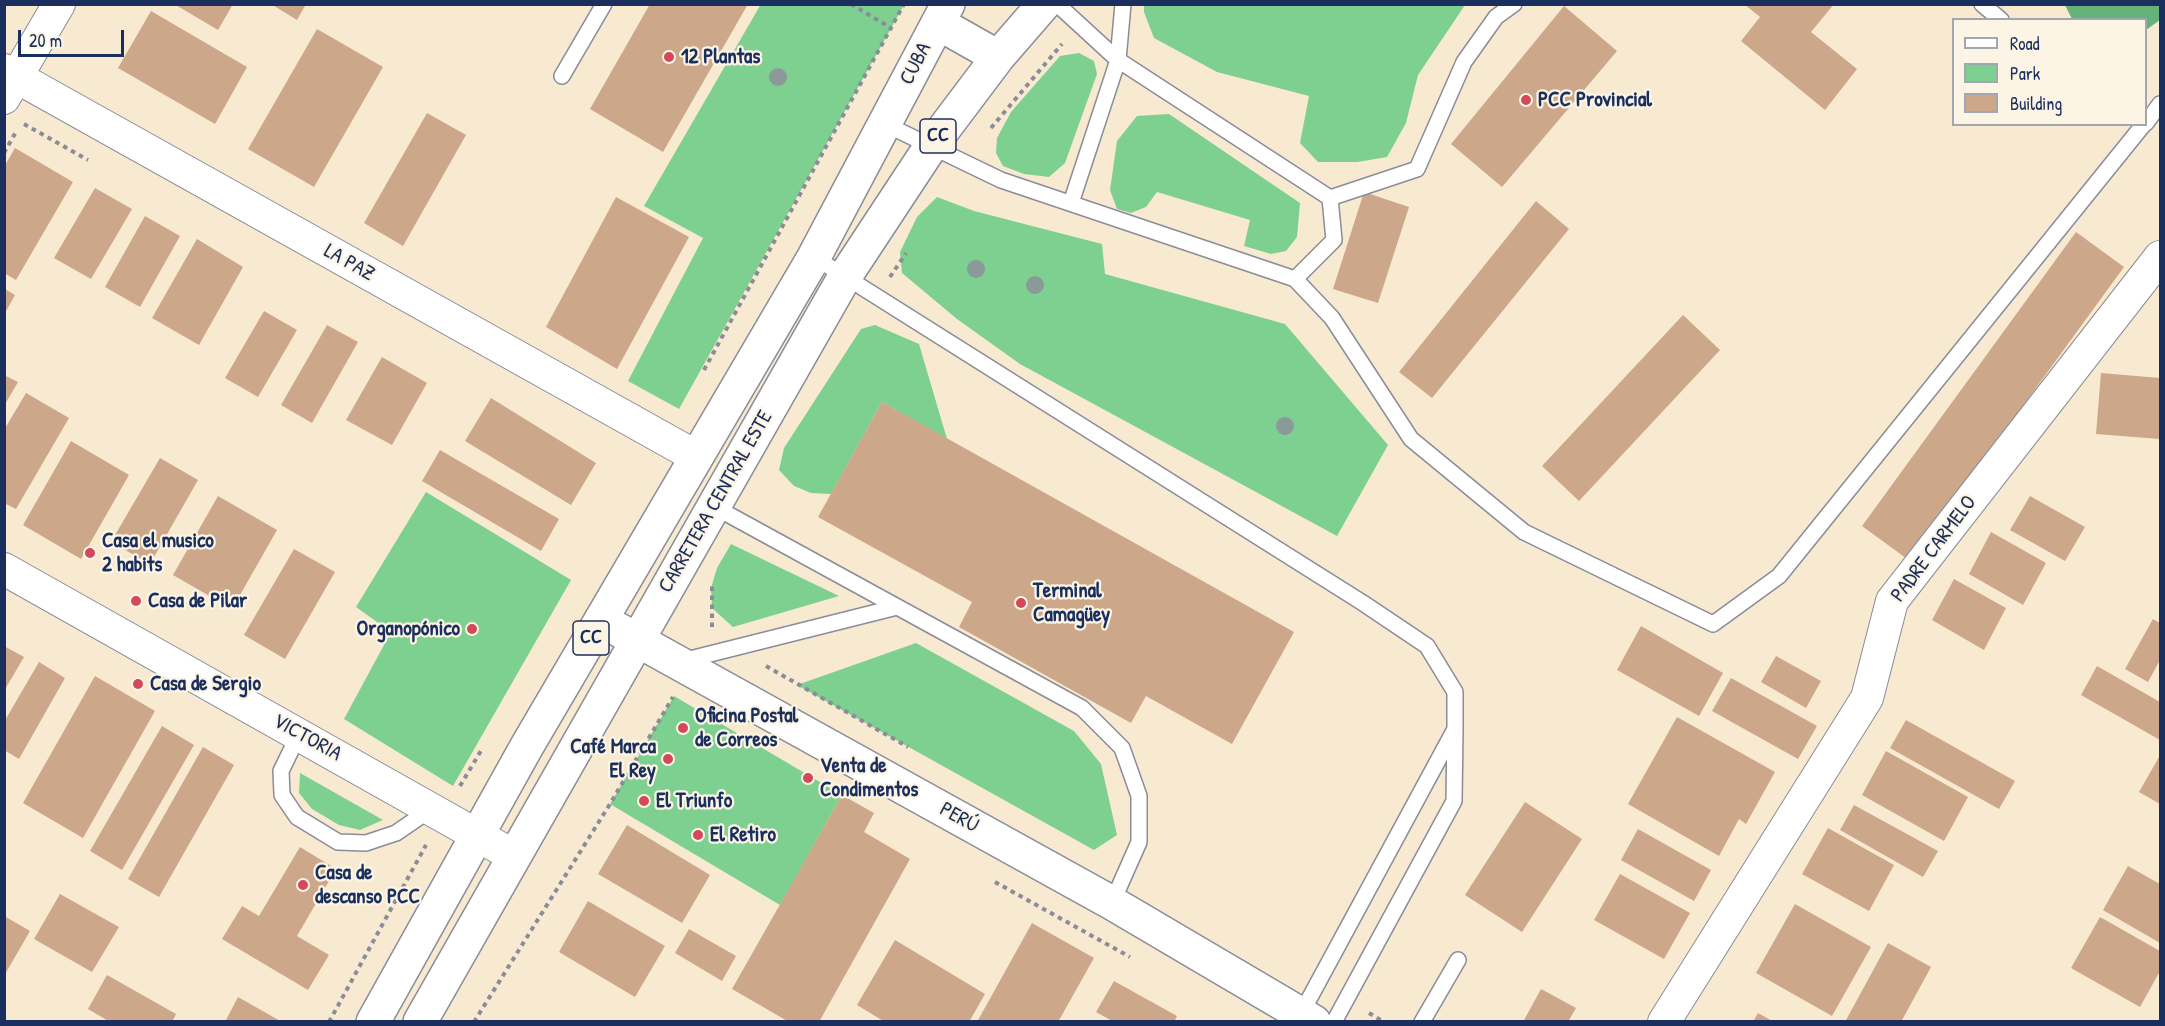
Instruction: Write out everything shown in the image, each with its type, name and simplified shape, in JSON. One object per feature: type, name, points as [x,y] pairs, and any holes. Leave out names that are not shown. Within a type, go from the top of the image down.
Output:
[{"type":"main road","name":"CARRETERA CENTRAL ESTE","points":[[420,1022],[844,278],[931,146],[998,57],[1044,4]]},
{"type":"main road","points":[[943,14],[998,57]]},
{"type":"main road","name":"CUBA","points":[[885,124],[943,14]]},
{"type":"main road","name":"CARRETERA CENTRAL ESTE","points":[[373,1022],[695,456],[814,257],[885,124]]},
{"type":"main road","name":"PERÚ","points":[[601,620],[1112,903],[1308,1018]]},
{"type":"street","points":[[8,81],[59,4]]},
{"type":"street","name":"LA PAZ","points":[[8,81],[695,456]]},
{"type":"street","name":"PADRE CARMELO","points":[[1664,1022],[1867,698],[1892,601],[2160,257]]},
{"type":"street","name":"VICTORIA","points":[[4,569],[479,834],[514,856]]},
{"type":"lane","points":[[562,76],[604,4]]},
{"type":"lane","points":[[1057,4],[1118,60],[1330,198]]},
{"type":"lane","points":[[1071,203],[1118,60],[1123,4]]},
{"type":"lane","points":[[1330,198],[1417,169],[1464,62],[1496,17],[1514,4]]},
{"type":"lane","points":[[1982,4],[1999,18]]},
{"type":"lane","points":[[2147,118],[2160,104]]},
{"type":"lane","points":[[885,124],[1001,180],[1295,279],[1332,318],[1411,440],[1524,532],[1713,624],[1779,576],[2140,126]]},
{"type":"lane","points":[[1295,279],[1334,240],[1330,198]]},
{"type":"lane","points":[[814,257],[1363,603],[1426,646],[1455,692],[1454,801],[1334,1022]]},
{"type":"lane","points":[[713,506],[1082,708],[1122,748],[1139,796],[1139,842],[1112,903]]},
{"type":"lane","points":[[679,662],[897,607]]},
{"type":"lane","points":[[1308,1018],[1455,729]]},
{"type":"lane","points":[[299,734],[281,771],[282,795],[297,817],[338,842],[366,843],[396,833],[438,811]]},
{"type":"lane","points":[[1422,1022],[1458,960]]},
{"type":"path","points":[[851,4],[891,28]]},
{"type":"path","points":[[698,380],[904,4]]},
{"type":"path","points":[[964,161],[1078,24]]},
{"type":"path","points":[[877,298],[908,249]]},
{"type":"path","points":[[714,578],[711,588],[710,625],[734,648],[910,748]]},
{"type":"path","points":[[474,1022],[610,804],[674,696]]},
{"type":"path","points":[[329,1022],[438,811],[483,747]]},
{"type":"path","points":[[1347,999],[1384,1022]]},
{"type":"green space","points":[[761,4],[904,5],[679,409],[628,381],[703,238],[644,206]]},
{"type":"green space","points":[[1144,4],[1465,5],[1418,75],[1406,123],[1387,157],[1357,162],[1318,162],[1300,143],[1309,96],[1217,72],[1154,38],[1144,12]]},
{"type":"green space","points":[[2065,5],[2160,5],[2160,20],[2147,29],[2147,18],[2072,18]]},
{"type":"green space","points":[[1079,53],[1094,61],[1097,74],[1065,163],[1049,177],[1024,174],[1003,166],[996,153],[997,138],[1011,112],[1060,56]]},
{"type":"green space","points":[[1169,114],[1300,203],[1297,237],[1286,251],[1271,254],[1244,246],[1250,220],[1157,192],[1146,207],[1131,213],[1117,209],[1110,190],[1117,141],[1137,116]]},
{"type":"green space","points":[[937,197],[974,211],[1102,244],[1105,274],[1285,324],[1388,445],[1337,536],[1020,364],[957,319],[902,273],[900,252],[917,217]]},
{"type":"green space","points":[[875,325],[919,344],[947,439],[882,402],[831,494],[811,493],[794,486],[779,470],[784,448],[861,329]]},
{"type":"green space","points":[[426,492],[571,580],[453,786],[344,719],[391,632],[356,607]]},
{"type":"green space","points":[[731,544],[839,596],[733,627],[712,608],[711,588],[717,568]]},
{"type":"green space","points":[[916,643],[1074,731],[1101,764],[1117,835],[1094,850],[797,685]]},
{"type":"green space","points":[[674,696],[842,795],[780,905],[610,804]]},
{"type":"green space","points":[[300,773],[383,820],[360,830],[339,825],[312,809],[299,793]]},
{"type":"building","points":[[174,4],[233,4],[218,30]]},
{"type":"building","points":[[271,4],[306,4],[297,20]]},
{"type":"building","name":"12 Plantas","points":[[650,4],[748,4],[663,152],[590,109]]},
{"type":"building","points":[[1744,4],[1834,4],[1811,32],[1857,69],[1825,110],[1741,41],[1760,17]]},
{"type":"building","points":[[1564,6],[1617,51],[1502,187],[1451,144]]},
{"type":"building","points":[[151,11],[247,67],[215,124],[118,68]]},
{"type":"building","points":[[317,29],[383,67],[314,187],[248,149]]},
{"type":"building","points":[[427,113],[466,135],[403,246],[364,223]]},
{"type":"building","points":[[15,148],[73,182],[16,280],[4,273],[4,167]]},
{"type":"building","points":[[95,188],[132,209],[91,279],[54,258]]},
{"type":"building","points":[[1364,192],[1409,207],[1378,303],[1333,289]]},
{"type":"building","points":[[616,197],[689,237],[617,369],[546,327]]},
{"type":"building","points":[[1536,201],[1569,229],[1432,398],[1399,372]]},
{"type":"building","points":[[145,216],[180,236],[140,307],[105,287]]},
{"type":"building","points":[[2076,232],[2124,267],[1910,561],[1862,526]]},
{"type":"building","points":[[197,239],[243,267],[199,345],[152,318]]},
{"type":"building","points":[[5,289],[15,295],[5,313]]},
{"type":"building","points":[[264,311],[297,330],[258,397],[225,378]]},
{"type":"building","points":[[1683,315],[1720,350],[1579,501],[1542,466]]},
{"type":"building","points":[[327,325],[358,342],[312,423],[281,405]]},
{"type":"building","points":[[382,357],[427,383],[392,445],[346,420]]},
{"type":"building","points":[[2101,373],[2160,378],[2160,439],[2096,434]]},
{"type":"building","points":[[4,375],[18,382],[4,406]]},
{"type":"building","points":[[26,393],[69,418],[16,509],[4,503],[4,430]]},
{"type":"building","points":[[491,398],[596,463],[571,505],[465,441]]},
{"type":"building","points":[[882,402],[1294,632],[1232,744],[1146,696],[1131,723],[959,627],[972,602],[818,517]]},
{"type":"building","points":[[71,441],[129,475],[81,559],[23,525]]},
{"type":"building","points":[[440,450],[559,519],[541,551],[422,481]]},
{"type":"building","points":[[160,458],[198,480],[150,564],[111,542]]},
{"type":"building","points":[[218,496],[277,530],[232,609],[173,575]]},
{"type":"building","points":[[2030,496],[2085,527],[2065,561],[2010,530]]},
{"type":"building","points":[[1991,532],[2046,563],[2023,605],[1969,574]]},
{"type":"building","points":[[294,549],[335,572],[285,659],[244,635]]},
{"type":"building","points":[[1954,579],[2006,608],[1984,650],[1932,620]]},
{"type":"building","points":[[2153,619],[2160,623],[2160,660],[2148,682],[2125,669]]},
{"type":"building","points":[[1641,626],[1723,673],[1699,716],[1617,670]]},
{"type":"building","points":[[4,646],[24,657],[4,691]]},
{"type":"building","points":[[1776,656],[1821,681],[1806,708],[1761,682]]},
{"type":"building","points":[[39,662],[65,678],[19,759],[4,750],[4,722]]},
{"type":"building","points":[[2097,666],[2160,702],[2160,740],[2081,695]]},
{"type":"building","points":[[95,676],[155,711],[83,838],[23,803]]},
{"type":"building","points":[[1731,678],[1817,726],[1798,759],[1712,711]]},
{"type":"building","points":[[1677,717],[1775,772],[1746,824],[1739,819],[1719,856],[1628,804]]},
{"type":"building","points":[[1906,720],[2015,781],[1999,809],[1890,748]]},
{"type":"building","points":[[162,726],[194,745],[122,870],[90,851]]},
{"type":"building","points":[[203,747],[234,765],[159,897],[128,879]]},
{"type":"building","points":[[1886,751],[1968,797],[1944,841],[1862,795]]},
{"type":"building","points":[[2160,758],[2160,804],[2139,792]]},
{"type":"building","points":[[842,795],[874,813],[864,832],[910,859],[819,1022],[789,1022],[732,989]]},
{"type":"building","points":[[1525,802],[1582,839],[1522,932],[1465,895]]},
{"type":"building","points":[[1854,805],[1938,851],[1923,877],[1840,830]]},
{"type":"building","points":[[627,825],[710,875],[682,923],[598,874]]},
{"type":"building","points":[[1828,828],[1894,865],[1869,911],[1802,874]]},
{"type":"building","points":[[1638,829],[1711,870],[1694,901],[1621,860]]},
{"type":"building","points":[[300,847],[336,869],[297,936],[329,955],[308,990],[222,939],[242,906],[259,916]]},
{"type":"building","points":[[2128,866],[2160,884],[2160,943],[2103,910]]},
{"type":"building","points":[[1620,874],[1690,913],[1664,959],[1594,920]]},
{"type":"building","points":[[60,894],[119,927],[92,972],[34,939]]},
{"type":"building","points":[[588,901],[665,946],[635,997],[559,952]]},
{"type":"building","points":[[1795,904],[1871,947],[1832,1016],[1756,973]]},
{"type":"building","points":[[6,917],[30,931],[4,976],[4,920]]},
{"type":"building","points":[[2100,917],[2160,951],[2160,971],[2140,1007],[2071,968]]},
{"type":"building","points":[[1032,923],[1094,958],[1058,1022],[977,1022]]},
{"type":"building","points":[[689,929],[736,956],[722,981],[675,953]]},
{"type":"building","points":[[895,940],[985,994],[969,1022],[885,1022],[857,1005]]},
{"type":"building","points":[[1888,943],[1931,967],[1901,1022],[1845,1022]]},
{"type":"building","points":[[107,975],[176,1014],[172,1022],[110,1022],[88,1009]]},
{"type":"building","points":[[1114,981],[1177,1016],[1174,1022],[1114,1022],[1096,1012]]},
{"type":"building","points":[[1541,989],[1576,1008],[1568,1022],[1523,1022]]},
{"type":"building","points":[[238,997],[282,1022],[225,1022]]},
{"type":"building","points":[[1758,1013],[1774,1022],[1753,1022]]},
{"type":"place","name":"12 Plantas","points":[[669,57]]},
{"type":"place","name":"PCC Provincial","points":[[1526,100]]},
{"type":"place","name":"Casa el musico 2 habits","points":[[90,553]]},
{"type":"place","name":"Casa de Pilar","points":[[136,601]]},
{"type":"place","name":"Terminal Camagüey","points":[[1021,603]]},
{"type":"place","name":"Organopónico","points":[[472,629]]},
{"type":"place","name":"Casa de Sergio","points":[[138,684]]},
{"type":"place","name":"Oficina Postal de Correos","points":[[683,728]]},
{"type":"place","name":"Café Marca El Rey","points":[[668,759]]},
{"type":"place","name":"Venta de Condimentos","points":[[808,778]]},
{"type":"place","name":"El Triunfo","points":[[644,801]]},
{"type":"place","name":"El Retiro","points":[[698,835]]},
{"type":"place","name":"Casa de descanso PCC","points":[[303,885]]}]
